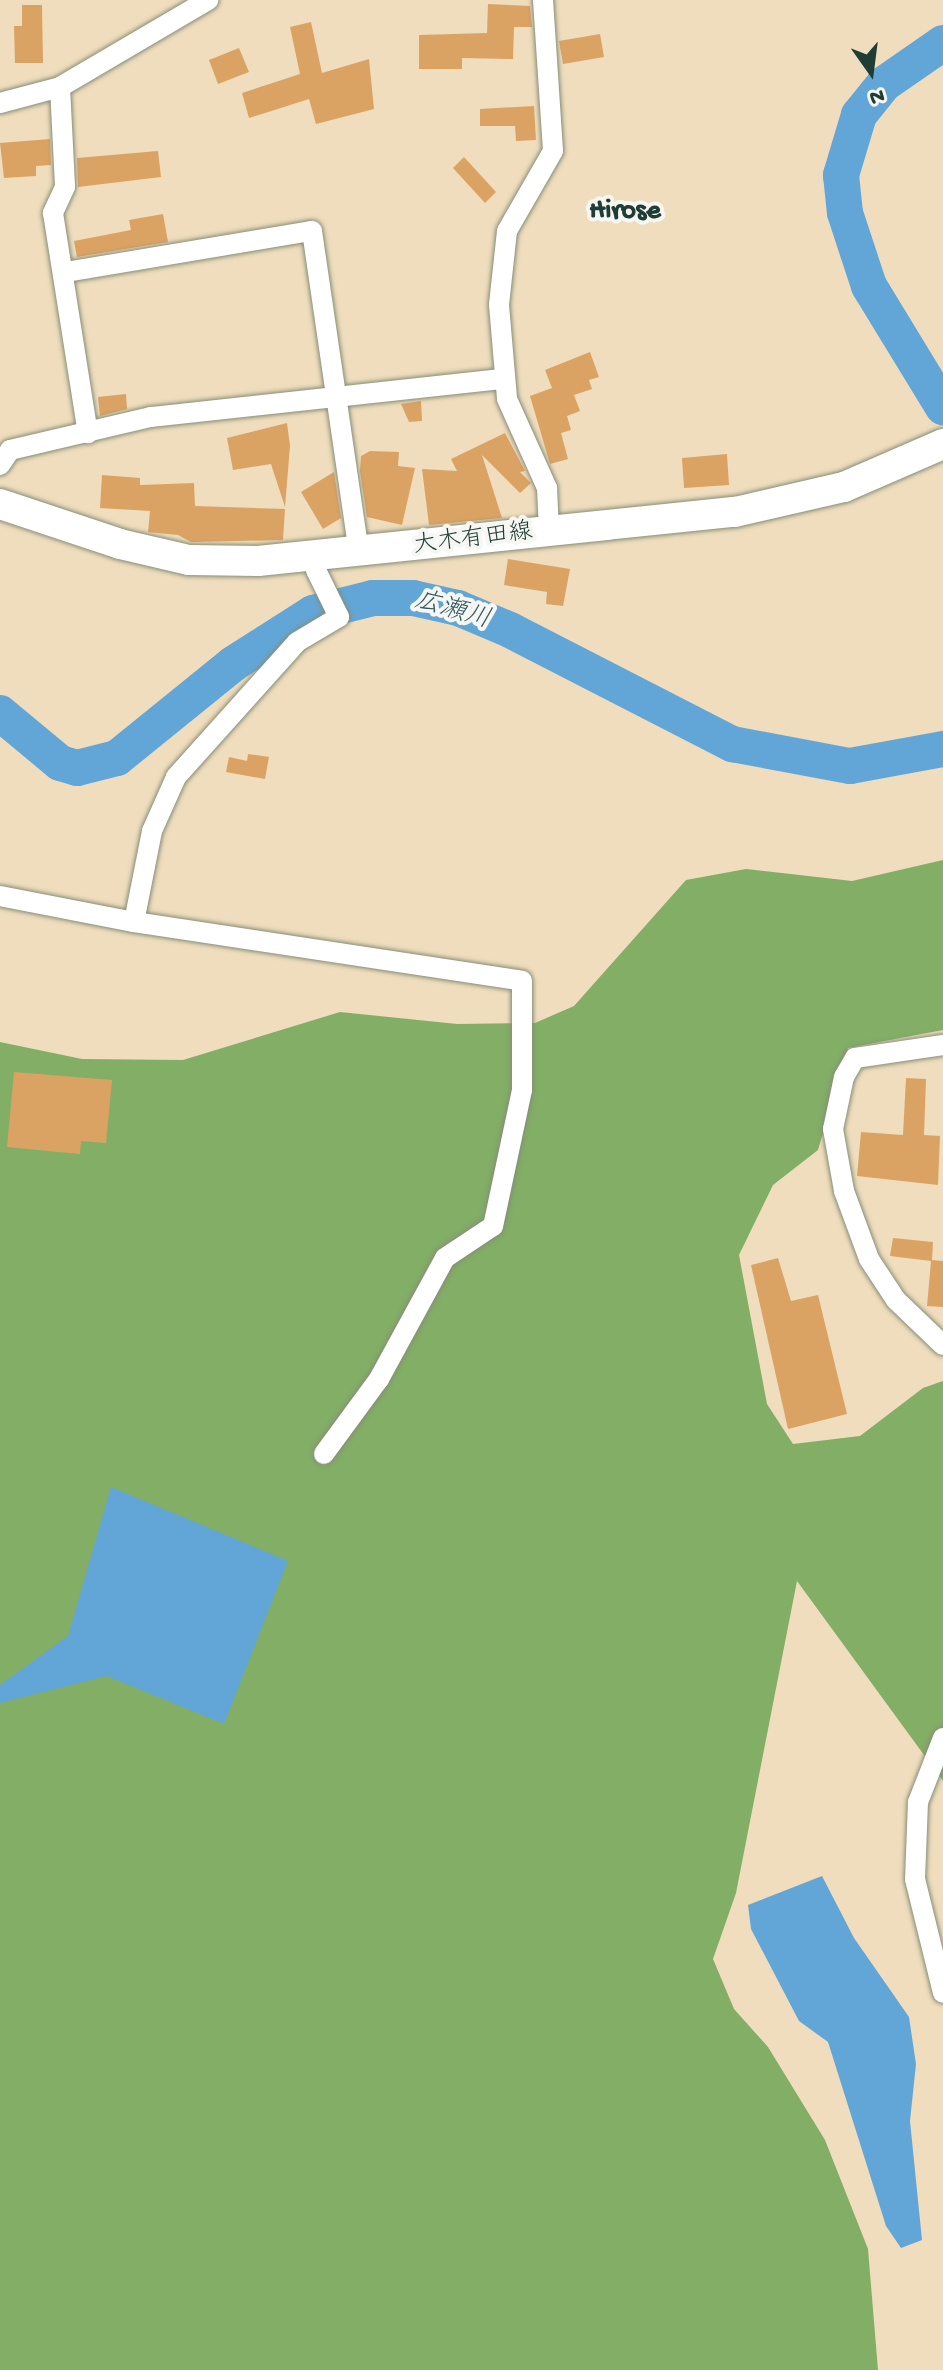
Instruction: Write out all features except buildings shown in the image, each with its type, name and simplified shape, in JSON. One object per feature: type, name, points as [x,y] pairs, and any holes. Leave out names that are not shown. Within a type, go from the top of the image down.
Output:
[{"type":"main road","name":"大木有田線","points":[[0,504],[120,544],[189,560],[319,563],[359,552],[735,512],[844,487],[943,444]]},
{"type":"street","points":[[0,103],[60,87],[208,0]]},
{"type":"street","points":[[543,0],[553,151],[507,231],[499,305],[503,379],[547,488],[549,530]]},
{"type":"street","points":[[60,87],[65,187],[53,213],[66,272],[88,433]]},
{"type":"street","points":[[66,272],[312,231],[359,552]]},
{"type":"street","points":[[0,465],[10,450],[151,417],[336,394],[503,379]]},
{"type":"street","points":[[134,922],[152,831],[176,777],[297,642],[339,617],[319,563]]},
{"type":"street","points":[[0,896],[134,922],[522,981],[522,1090],[493,1226],[445,1258],[379,1379],[324,1454]]},
{"type":"street","points":[[943,1045],[855,1058],[844,1077],[833,1129],[844,1191],[869,1259],[913,1318],[943,1345]]},
{"type":"street","points":[[913,1318],[943,1331]]},
{"type":"street","points":[[943,1738],[918,1802],[915,1879],[943,1993]]},
{"type":"green space","points":[[943,860],[943,1030],[848,1048],[818,1150],[773,1185],[739,1255],[767,1404],[793,1444],[860,1436],[923,1388],[943,1381],[943,1781],[797,1581],[736,1893],[713,1959],[734,2009],[768,2047],[825,2140],[868,2249],[878,2370],[0,2370],[0,1042],[82,1059],[183,1060],[340,1012],[457,1024],[535,1023],[574,1006],[686,880],[746,869],[852,881]]},
{"type":"water","points":[[111,1487],[288,1561],[224,1724],[107,1676],[0,1703],[0,1685],[68,1636]]},
{"type":"water","points":[[822,1876],[854,1938],[909,2017],[916,2064],[910,2121],[922,2240],[901,2248],[886,2226],[828,2042],[799,2021],[751,1929],[748,1905]]},
{"type":"waterway","name":"広瀬川","points":[[943,43],[884,84],[859,115],[841,175],[845,213],[869,286],[943,407]]},
{"type":"waterway","name":"広瀬川","points":[[0,713],[60,763],[77,768],[117,758],[233,664],[313,613],[373,598],[413,598],[458,608],[510,630],[732,744],[850,766],[943,749]]},
{"type":"district","name":"Hirose","points":[[625,212]]}]
